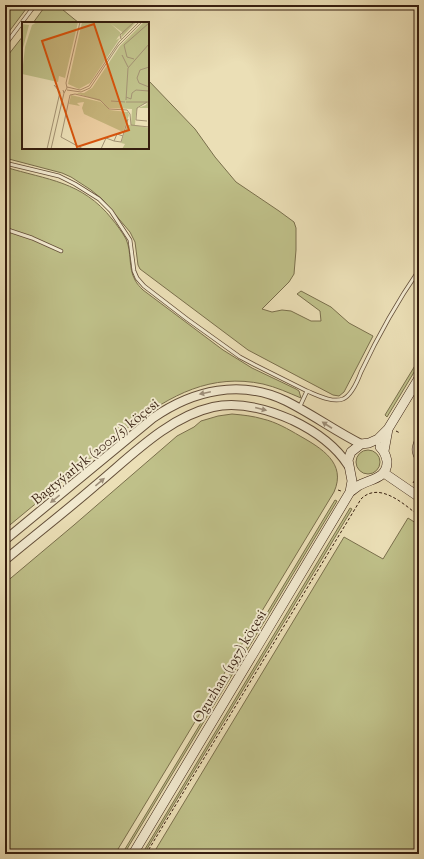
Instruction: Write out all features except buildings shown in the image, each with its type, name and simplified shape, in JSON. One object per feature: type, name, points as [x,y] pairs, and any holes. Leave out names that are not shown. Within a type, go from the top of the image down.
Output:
[{"type":"main road","name":"Oguzhan (1957) köçesi","points":[[133,854],[350,492],[352,481],[350,469],[351,452],[354,448],[378,439],[388,429],[419,378]]},
{"type":"main road","name":"Oguzhan (1957) köçesi","points":[[350,492],[358,486],[375,480],[384,473],[387,464],[384,451],[388,429]]},
{"type":"main road","points":[[365,443],[378,445],[384,451]]},
{"type":"main road","points":[[350,469],[362,480],[370,481]]},
{"type":"main road","points":[[384,473],[419,497]]},
{"type":"street","name":"Bagtyýarlyk (2002/5) köçesi","points":[[5,540],[159,413],[186,399],[209,392],[241,390],[271,396],[299,408],[341,434],[365,443]]},
{"type":"street","name":"Bagtyýarlyk (2002/5) köçesi","points":[[5,560],[142,446],[187,416],[206,409],[220,406],[246,405],[279,414],[300,425],[332,446],[350,469]]},
{"type":"lane","points":[[23,22],[35,5]]},
{"type":"lane","points":[[416,5],[419,8]]},
{"type":"lane","points":[[5,46],[22,23]]},
{"type":"lane","points":[[5,163],[59,176],[99,199],[111,211],[130,240],[134,271],[137,278],[144,286],[240,357],[307,391],[326,398],[336,400],[343,399],[348,395],[359,378],[386,322],[419,270]]},
{"type":"lane","points":[[5,229],[32,238],[61,251]]},
{"type":"lane","points":[[299,408],[307,391]]},
{"type":"lane","points":[[419,434],[416,441],[414,456],[419,461]]},
{"type":"path","points":[[146,854],[361,499],[364,496],[374,493],[386,494],[398,500],[419,516]]},
{"type":"green space","points":[[5,5],[29,5],[5,37]]},
{"type":"green space","points":[[46,5],[57,5],[78,22],[34,22]]},
{"type":"green space","points":[[22,37],[22,149],[149,149],[149,81],[195,129],[215,157],[236,182],[294,222],[296,228],[296,250],[294,274],[289,282],[262,309],[272,312],[282,310],[291,311],[311,321],[321,321],[320,311],[297,294],[301,291],[331,307],[349,323],[373,336],[344,392],[339,396],[333,395],[248,350],[140,269],[138,265],[135,242],[130,232],[102,199],[91,190],[62,173],[5,158],[5,59]]},
{"type":"green space","points":[[5,167],[49,179],[76,189],[101,206],[126,239],[133,275],[143,290],[223,350],[252,368],[299,391],[301,398],[268,385],[244,381],[209,384],[192,389],[161,404],[131,425],[5,529]]},
{"type":"green space","points":[[419,359],[419,364],[387,417],[385,415]]},
{"type":"green space","points":[[232,414],[255,417],[273,422],[295,433],[323,451],[330,458],[337,473],[337,482],[334,492],[115,854],[5,854],[5,583],[177,436],[194,427],[201,421]]},
{"type":"green space","points":[[368,450],[377,453],[380,462],[377,471],[368,474],[359,471],[356,462],[359,453]]},
{"type":"green space","points":[[335,500],[337,501],[124,854],[122,854]]},
{"type":"green space","points":[[350,508],[352,509],[144,854],[142,854]]},
{"type":"green space","points":[[408,518],[419,525],[419,854],[153,854],[344,537],[383,559]]}]
